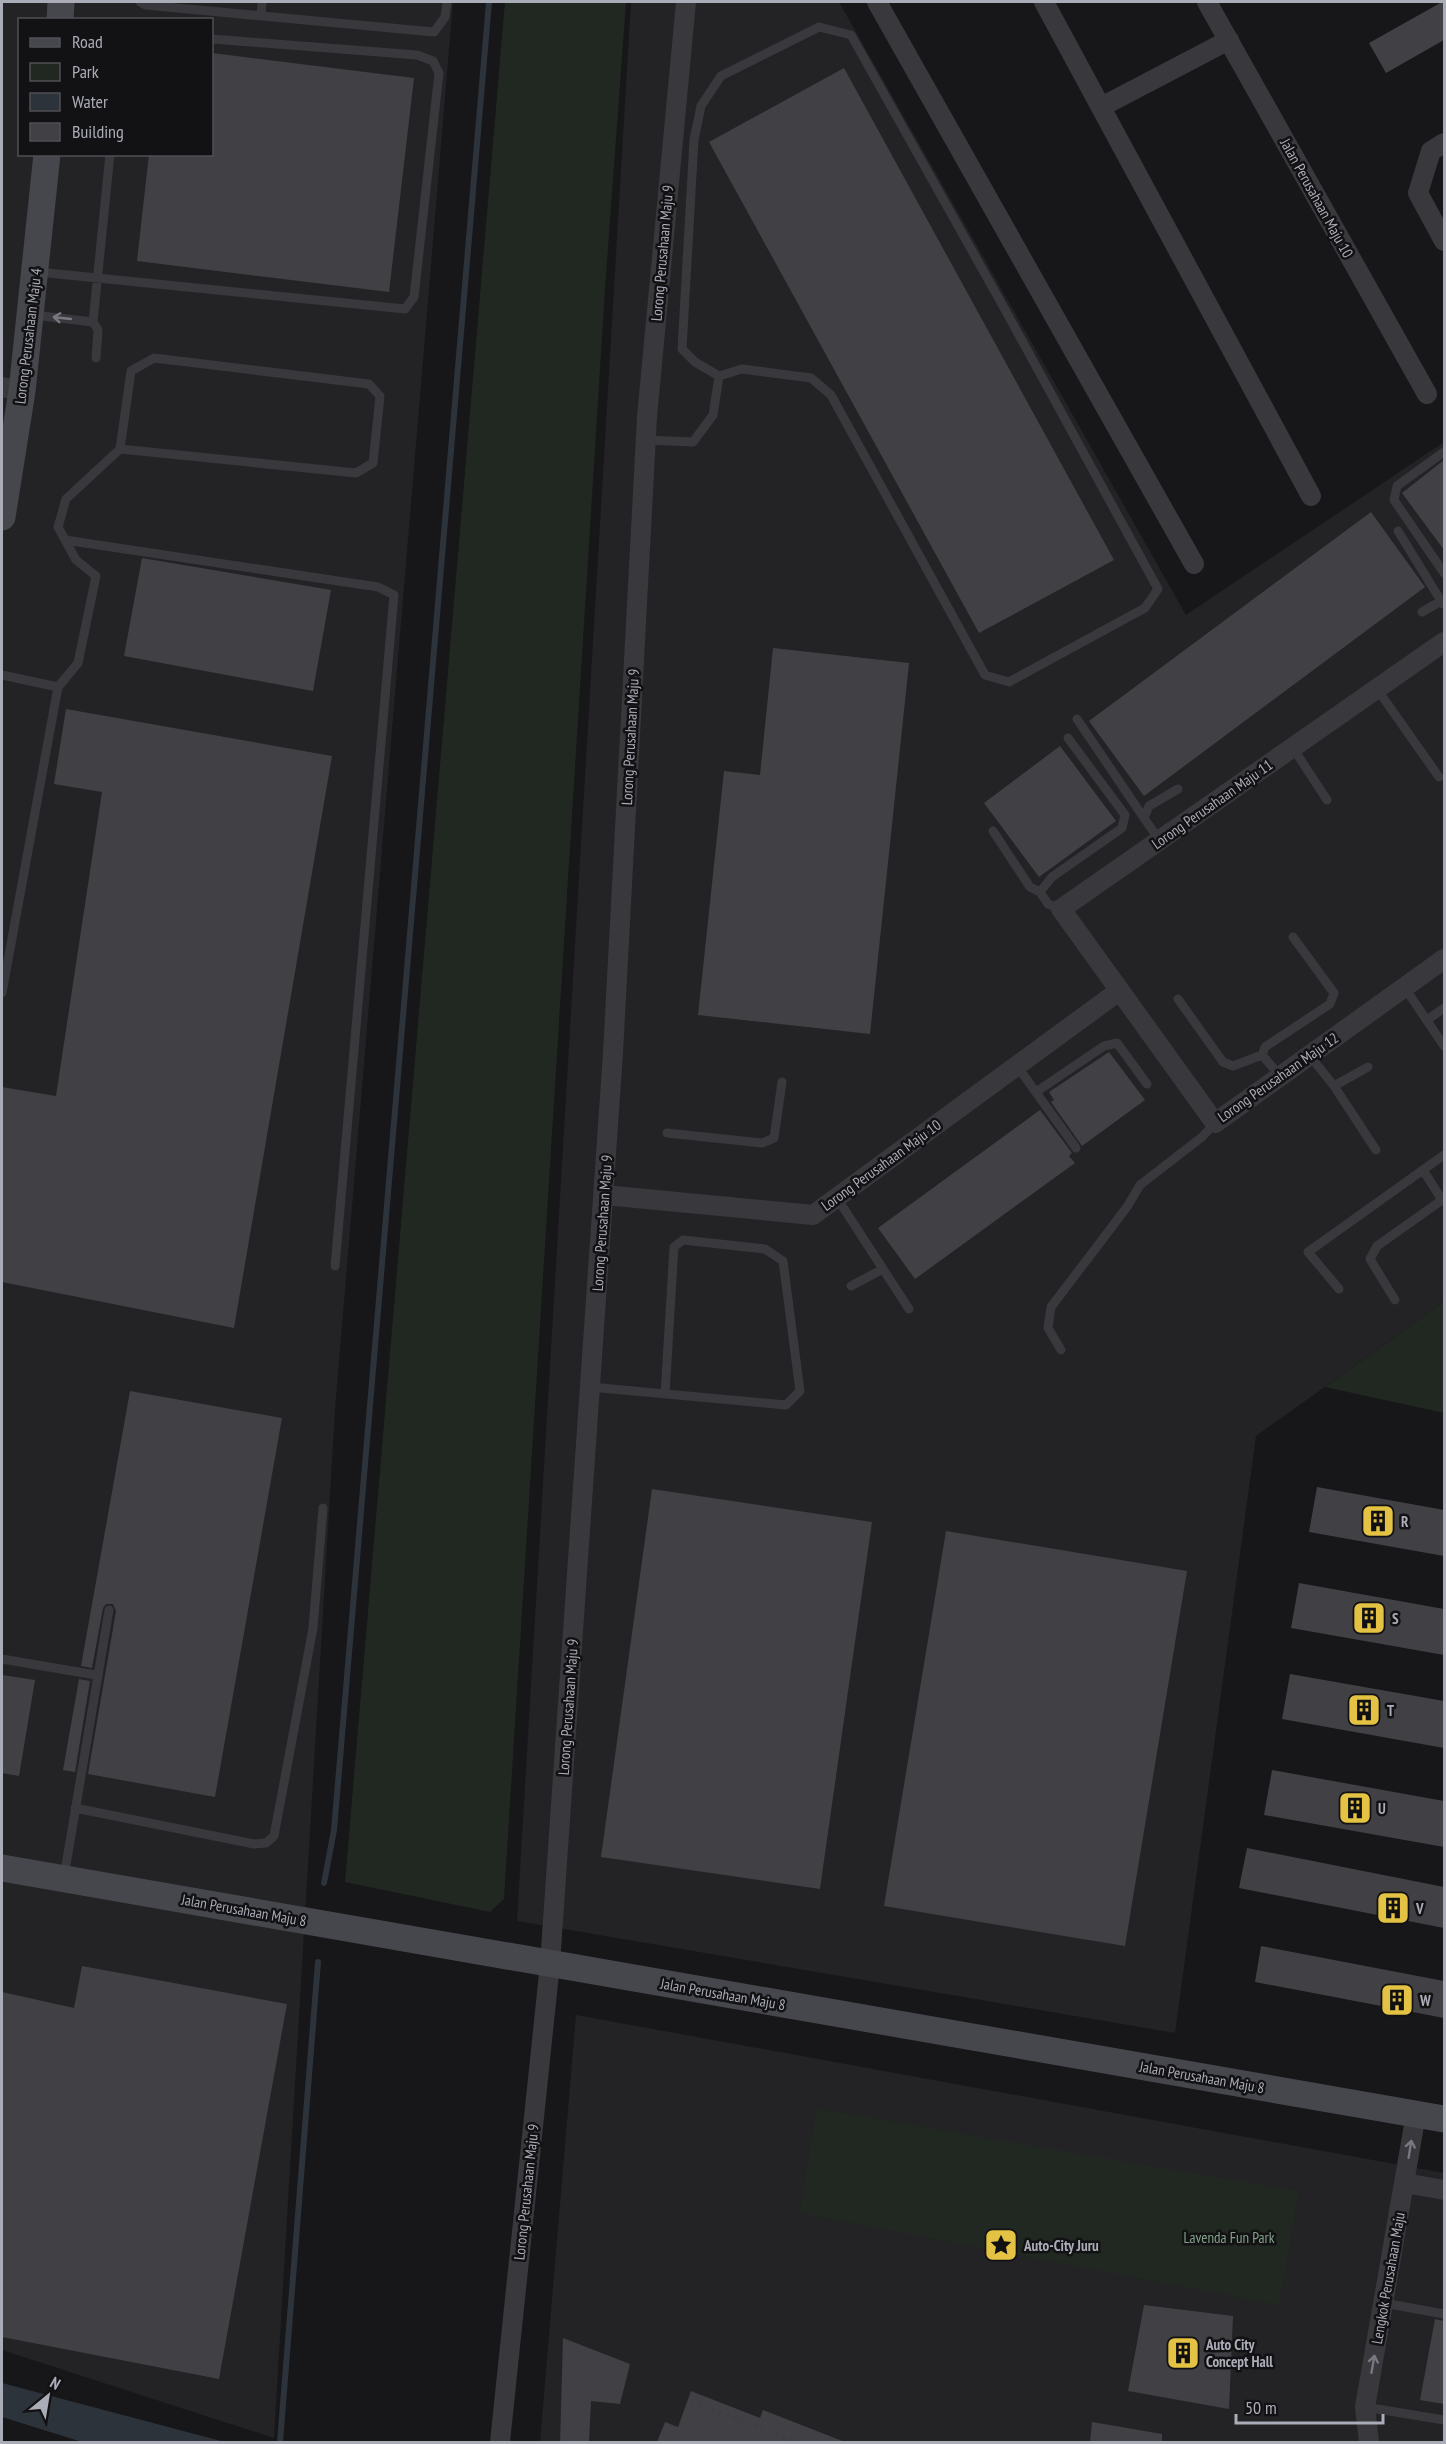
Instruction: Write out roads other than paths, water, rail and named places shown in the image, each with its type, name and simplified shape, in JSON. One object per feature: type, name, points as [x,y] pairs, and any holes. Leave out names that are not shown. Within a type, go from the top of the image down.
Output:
[{"type":"street","points":[[60,18],[61,2]]},
{"type":"street","name":"Lorong Perusahaan Maju 9","points":[[500,2442],[550,1964],[604,1195],[645,440],[686,2]]},
{"type":"street","points":[[877,2],[1194,564]]},
{"type":"street","points":[[1044,2],[1311,496]]},
{"type":"street","name":"Jalan Perusahaan Maju 10","points":[[1207,2],[1427,394]]},
{"type":"street","points":[[1101,107],[1229,40]]},
{"type":"street","points":[[1444,143],[1431,150],[1418,194],[1444,241]]},
{"type":"street","name":"Lorong Perusahaan Maju 4","points":[[2,517],[12,389],[31,315],[47,156]]},
{"type":"street","name":"Lorong Perusahaan Maju 11","points":[[1061,909],[1444,642]]},
{"type":"street","points":[[1061,909],[1119,991]]},
{"type":"street","name":"Lorong Perusahaan Maju 12","points":[[1119,991],[1215,1124],[1444,959]]},
{"type":"street","name":"Lorong Perusahaan Maju 10","points":[[604,1195],[813,1215],[1119,991]]},
{"type":"street","name":"Jalan Perusahaan Maju 8","points":[[2,1868],[1444,2119]]},
{"type":"street","name":"Lengkok Perusahaan Maju","points":[[1369,2442],[1365,2407],[1416,2114]]},
{"type":"street","points":[[1405,2183],[1444,2190]]},
{"type":"lane","points":[[140,2],[145,5],[434,32],[445,17],[447,2]]},
{"type":"lane","points":[[261,16],[262,2]]},
{"type":"lane","points":[[819,27],[851,35],[1004,306],[1158,589],[1145,608],[1009,682],[985,675],[831,395],[811,378],[741,369],[719,376],[695,362],[682,349],[694,140],[700,106],[721,76],[819,27]]},
{"type":"lane","points":[[37,272],[405,309],[414,297],[439,73],[433,61],[417,56],[213,39]]},
{"type":"lane","points":[[96,358],[98,330],[93,322],[110,156]]},
{"type":"lane","points":[[31,315],[93,322]]},
{"type":"lane","points":[[2,993],[58,687],[78,663],[96,576],[76,560],[58,527],[66,498],[120,449],[131,371],[154,358],[369,384],[380,396],[373,462],[356,473],[120,449]]},
{"type":"lane","points":[[645,440],[693,442],[713,415],[719,376]]},
{"type":"lane","points":[[1444,452],[1397,486],[1394,500],[1444,573]]},
{"type":"lane","points":[[1398,531],[1443,603],[1422,612]]},
{"type":"lane","points":[[65,540],[378,587],[394,596],[335,1266]]},
{"type":"lane","points":[[2,675],[58,687]]},
{"type":"lane","points":[[1377,689],[1439,777]]},
{"type":"lane","points":[[1077,719],[1160,841]]},
{"type":"lane","points":[[1040,892],[1052,877],[1122,828],[1125,815],[1068,738]]},
{"type":"lane","points":[[1293,748],[1327,800]]},
{"type":"lane","points":[[1144,818],[1149,806],[1178,789]]},
{"type":"lane","points":[[993,831],[1030,887],[1040,892],[1048,904],[1061,909]]},
{"type":"lane","points":[[1178,999],[1223,1062],[1233,1066],[1262,1055],[1265,1047],[1330,1004],[1334,993],[1293,937]]},
{"type":"lane","points":[[1405,988],[1444,1046]]},
{"type":"lane","points":[[1427,1020],[1444,1008]]},
{"type":"lane","points":[[1035,1092],[1104,1046],[1117,1043],[1147,1084]]},
{"type":"lane","points":[[1262,1055],[1281,1077]]},
{"type":"lane","points":[[1310,1056],[1334,1086],[1376,1150]]},
{"type":"lane","points":[[1017,1066],[1076,1148]]},
{"type":"lane","points":[[1334,1086],[1368,1067]]},
{"type":"lane","points":[[667,1133],[762,1143],[774,1138],[782,1082]]},
{"type":"lane","points":[[1061,1350],[1048,1328],[1051,1307],[1127,1207],[1140,1185],[1202,1137],[1215,1124]]},
{"type":"lane","points":[[1339,1289],[1308,1252],[1444,1155]]},
{"type":"lane","points":[[1395,1300],[1370,1258],[1377,1246],[1444,1200],[1423,1170]]},
{"type":"lane","points":[[837,1198],[909,1309]]},
{"type":"lane","points":[[590,1387],[665,1394],[786,1405],[800,1391],[783,1262],[765,1249],[683,1240],[674,1247],[665,1394]]},
{"type":"lane","points":[[851,1286],[883,1269]]},
{"type":"lane","points":[[75,1808],[254,1844],[266,1843],[274,1836],[313,1628],[323,1508]]},
{"type":"lane","points":[[64,1879],[96,1674],[109,1610]]},
{"type":"lane","points":[[2,1659],[96,1674]]},
{"type":"lane","points":[[1384,2303],[1444,2314]]},
{"type":"lane","points":[[1365,2407],[1444,2420]]},
{"type":"water","points":[[2,2383],[225,2442],[82,2442],[2,2417]]},
{"type":"waterway","points":[[324,1883],[334,1830],[489,2]]},
{"type":"waterway","points":[[280,2442],[318,1962]]},
{"type":"place","name":"R","points":[[1378,1521]]},
{"type":"place","name":"S","points":[[1369,1618]]},
{"type":"place","name":"T","points":[[1364,1710]]},
{"type":"place","name":"U","points":[[1355,1808]]},
{"type":"place","name":"V","points":[[1393,1908]]},
{"type":"place","name":"W","points":[[1397,2000]]},
{"type":"place","name":"Auto-City Juru","points":[[1001,2245]]},
{"type":"place","name":"Auto City Concept Hall","points":[[1183,2353]]},
{"type":"park label","name":"Lavenda Fun Park","points":[[1229,2237]]}]
